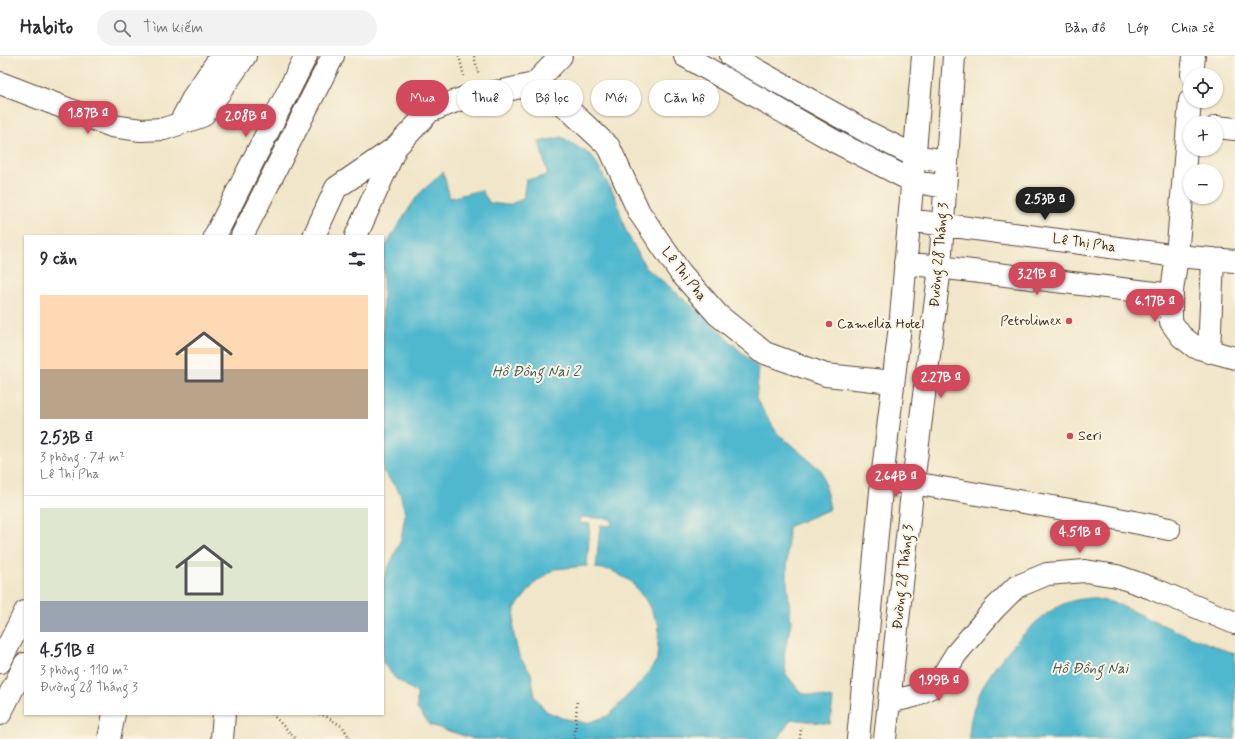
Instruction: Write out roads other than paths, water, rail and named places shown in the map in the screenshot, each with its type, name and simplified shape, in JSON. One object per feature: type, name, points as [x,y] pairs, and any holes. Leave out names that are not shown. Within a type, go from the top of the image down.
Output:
[{"type":"street","points":[[180,123],[194,96],[221,56]]},
{"type":"street","points":[[0,83],[112,126],[141,130],[164,129],[202,116],[245,56]]},
{"type":"street","points":[[216,235],[306,56]]},
{"type":"street","points":[[243,235],[333,56]]},
{"type":"street","points":[[538,80],[561,56]]},
{"type":"street","points":[[685,56],[836,142],[912,181],[945,188]]},
{"type":"street","points":[[731,56],[871,134],[915,156],[946,161]]},
{"type":"street","name":"Đường 28 Tháng 3","points":[[858,739],[882,480],[905,263],[923,56]]},
{"type":"street","name":"Đường 28 Tháng 3","points":[[885,739],[913,483],[940,267],[954,56]]},
{"type":"street","points":[[1193,68],[1194,56]]},
{"type":"street","points":[[314,235],[336,188],[396,147],[430,111],[469,96],[521,87]]},
{"type":"street","name":"Lê Thị Pha","points":[[576,116],[609,147],[639,212],[680,272],[718,315],[765,353],[826,375],[893,382]]},
{"type":"street","points":[[1223,128],[1235,129]]},
{"type":"street","points":[[356,235],[396,147]]},
{"type":"street","points":[[1186,156],[1172,295],[1171,322],[1181,336],[1195,347],[1235,358]]},
{"type":"street","name":"Lê Thị Pha","points":[[909,220],[1177,256],[1235,261]]},
{"type":"street","points":[[1209,352],[1212,259]]},
{"type":"street","points":[[905,263],[1172,295]]},
{"type":"street","points":[[882,480],[913,483],[1093,514],[1169,529]]},
{"type":"street","points":[[889,702],[914,696],[940,680],[956,654],[994,609],[1016,587],[1047,574],[1085,571],[1117,576],[1151,588],[1235,623]]},
{"type":"street","points":[[0,662],[24,614]]},
{"type":"street","points":[[0,714],[24,666]]},
{"type":"street","points":[[109,739],[114,715]]},
{"type":"street","points":[[222,739],[224,715]]},
{"type":"water","name":"Hồ Đồng Nai 2","points":[[562,137],[592,156],[615,196],[625,229],[645,266],[707,319],[759,369],[756,399],[777,433],[822,471],[830,509],[788,527],[787,581],[791,623],[784,655],[786,674],[801,693],[833,699],[830,724],[791,719],[778,739],[474,739],[430,725],[417,709],[417,693],[395,678],[384,664],[384,578],[401,540],[405,514],[400,493],[384,472],[384,249],[418,195],[443,172],[450,198],[481,190],[490,203],[508,205],[523,199],[526,180],[548,175],[539,142]],"holes":[[[580,517],[612,519],[611,526],[600,525],[596,568],[611,570],[630,581],[645,599],[659,625],[657,660],[643,680],[610,715],[587,723],[562,718],[546,711],[535,697],[531,673],[519,656],[513,631],[515,608],[535,583],[555,569],[587,566],[590,524],[579,523]]]},
{"type":"water","name":"Hồ Đồng Nai","points":[[1091,598],[1115,603],[1176,631],[1235,654],[1235,739],[969,739],[972,716],[979,694],[992,671],[1012,646],[1023,634],[1056,608],[1073,601]]},
{"type":"place","name":"Petrolimex","points":[[1069,321]]},
{"type":"place","name":"Camellia Hotel","points":[[829,324]]},
{"type":"place","name":"Seri","points":[[1070,436]]}]
